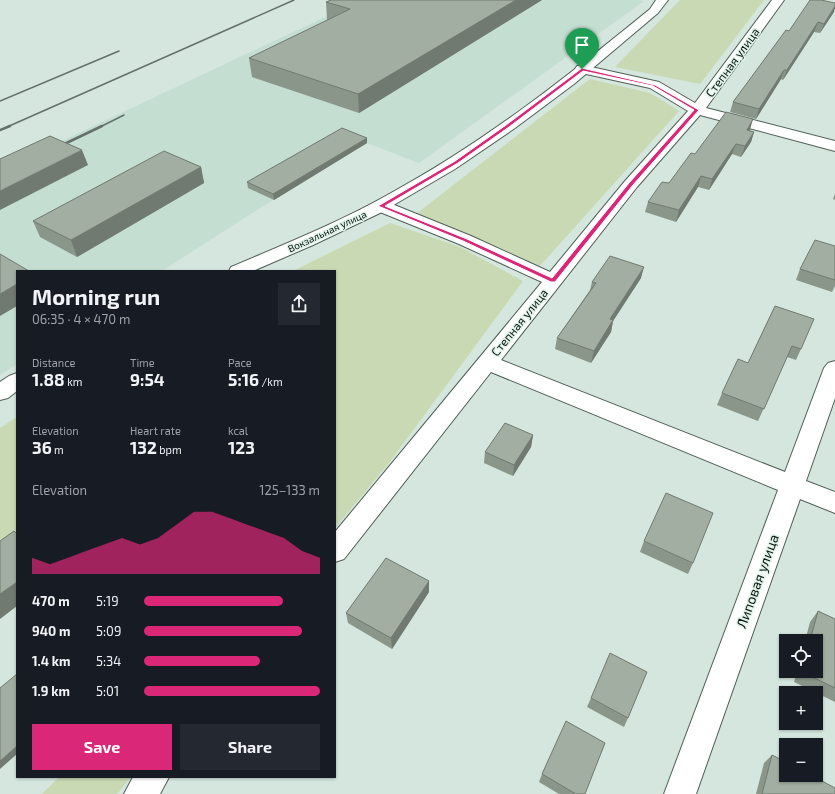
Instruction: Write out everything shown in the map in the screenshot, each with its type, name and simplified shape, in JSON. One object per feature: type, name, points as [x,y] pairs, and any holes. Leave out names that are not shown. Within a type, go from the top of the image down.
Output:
[{"type":"street","name":"Вокзальная улица","points":[[240,270],[381,206],[456,162],[507,126],[582,69],[654,10],[662,0]]},
{"type":"street","name":"Степная улица","points":[[336,550],[631,184],[696,110],[778,0]]},
{"type":"street","points":[[582,69],[654,86],[696,110],[835,146]]},
{"type":"street","points":[[381,206],[465,240],[553,280]]},
{"type":"street","points":[[487,362],[835,502]]},
{"type":"street","name":"Липовая улица","points":[[680,794],[791,485],[835,368]]},
{"type":"street","points":[[0,392],[16,382]]},
{"type":"street","points":[[140,794],[152,778]]},
{"type":"shaded area","points":[[361,0],[644,1],[419,163],[367,143],[252,213],[164,270],[16,270],[16,365],[0,375],[0,170]]},
{"type":"green space","points":[[680,0],[764,0],[700,84],[615,67]]},
{"type":"green space","points":[[590,79],[650,93],[679,111],[539,267],[416,214]]},
{"type":"green space","points":[[390,223],[460,247],[523,281],[389,463],[336,527],[336,270],[295,270]]},
{"type":"green space","points":[[16,418],[16,536],[0,544],[0,428]]},
{"type":"green space","points":[[58,778],[130,778],[117,794],[42,794]]},
{"type":"building","points":[[331,0],[516,0],[358,94],[249,58],[350,9],[326,2]]},
{"type":"building","points":[[810,0],[821,0],[835,3],[835,6],[824,24],[818,22],[787,70],[784,70],[759,109],[733,102],[786,30],[789,31]]},
{"type":"building","points":[[726,112],[753,119],[747,130],[754,132],[745,146],[736,144],[712,179],[701,176],[679,210],[648,202],[662,182],[669,183],[691,153],[695,154]]},
{"type":"building","points":[[342,128],[367,138],[273,194],[247,182]]},
{"type":"building","points":[[50,136],[82,150],[0,191],[0,159]]},
{"type":"building","points":[[164,151],[201,167],[71,240],[33,221]]},
{"type":"building","points":[[815,240],[835,246],[835,280],[800,269]]},
{"type":"building","points":[[0,254],[27,270],[16,270],[16,285],[0,294]]},
{"type":"building","points":[[610,256],[644,267],[610,319],[613,320],[594,351],[557,338],[596,283],[592,282]]},
{"type":"building","points":[[775,306],[814,319],[801,349],[792,346],[764,409],[722,393],[738,359],[748,363]]},
{"type":"building","points":[[505,423],[533,435],[514,465],[485,452]]},
{"type":"building","points":[[666,493],[713,513],[693,563],[644,541]]},
{"type":"building","points":[[14,531],[16,533],[16,583],[0,594],[0,541]]},
{"type":"building","points":[[386,558],[429,581],[391,638],[346,613]]},
{"type":"building","points":[[818,611],[835,619],[835,688],[814,678],[823,678],[823,634],[812,634]]},
{"type":"building","points":[[610,653],[647,672],[628,718],[591,698]]},
{"type":"building","points":[[16,675],[16,747],[0,761],[0,688]]},
{"type":"building","points":[[566,721],[605,743],[585,794],[576,794],[542,774]]},
{"type":"building","points":[[772,755],[779,758],[779,782],[823,782],[835,788],[835,794],[762,794]]},
{"type":"railway","points":[[7,127],[294,0]]},
{"type":"railway","points":[[0,101],[119,51]]},
{"type":"railway","points":[[102,126],[124,115]]},
{"type":"railway","points":[[0,130],[10,126]]},
{"type":"railway","points":[[56,148],[102,126]]},
{"type":"route","points":[[582,69],[654,86],[696,110],[631,184],[553,280],[465,240],[381,206],[456,162],[507,126],[582,69]]}]
